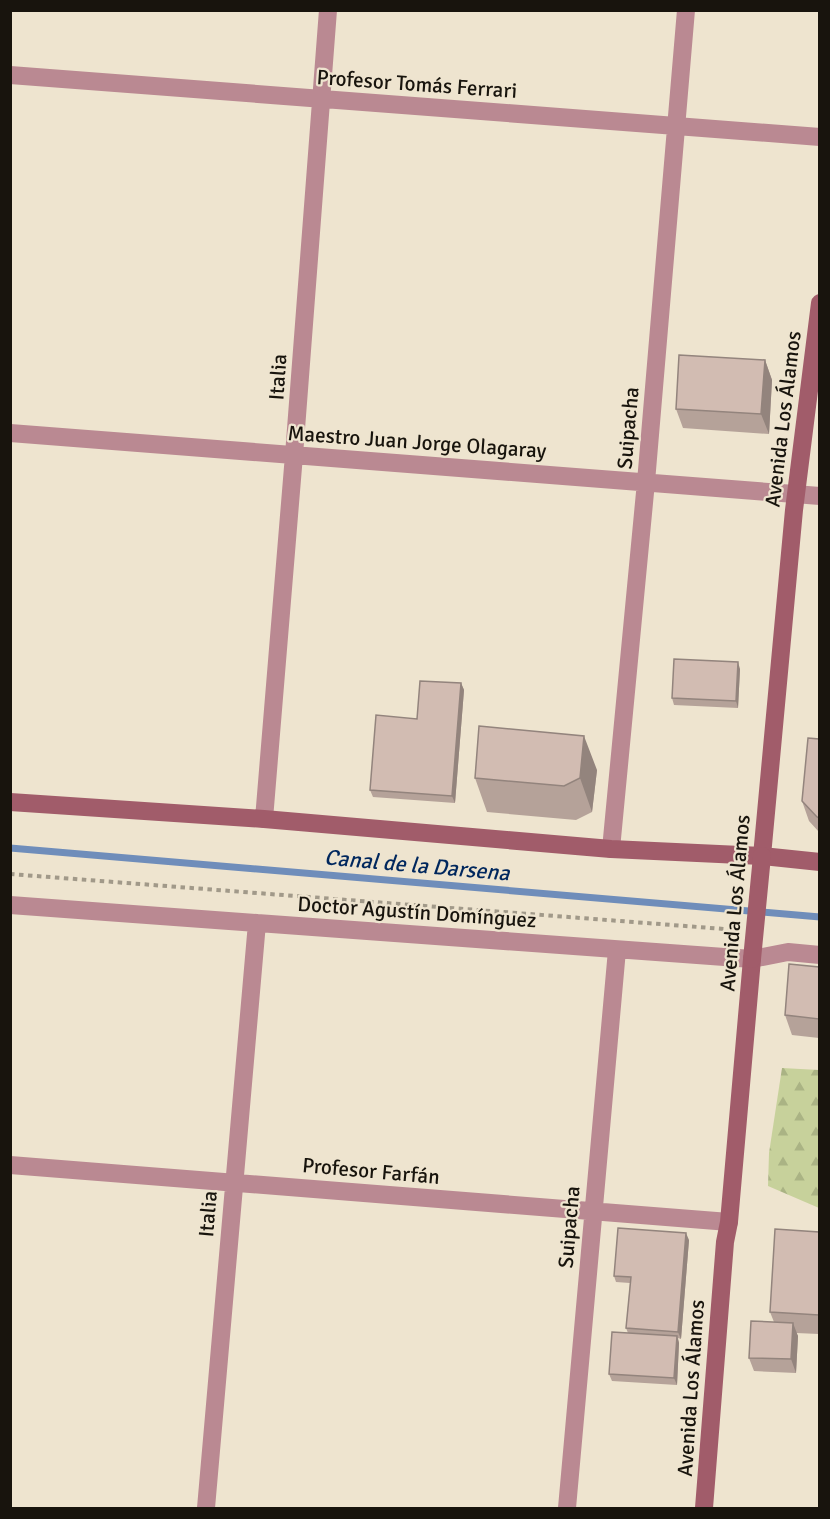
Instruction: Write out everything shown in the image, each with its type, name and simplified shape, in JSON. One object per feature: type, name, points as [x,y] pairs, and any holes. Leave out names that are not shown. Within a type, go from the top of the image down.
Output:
[{"type":"main road","name":"Avenida Los Álamos","points":[[704,1509],[725,1242],[729,1222],[794,510],[798,494],[819,303]]},
{"type":"main road","points":[[10,802],[264,819],[611,849],[762,856],[819,862]]},
{"type":"street","name":"Italia","points":[[264,819],[328,10]]},
{"type":"street","name":"Suipacha","points":[[611,849],[687,10]]},
{"type":"street","name":"Profesor Tomás Ferrari","points":[[10,75],[819,137]]},
{"type":"street","name":"Maestro Juan Jorge Olagaray","points":[[10,433],[819,495]]},
{"type":"street","name":"Doctor Agustín Domínguez","points":[[10,905],[752,959],[788,952],[819,955]]},
{"type":"street","name":"Italia","points":[[206,1509],[257,923]]},
{"type":"street","name":"Suipacha","points":[[567,1509],[617,950]]},
{"type":"street","name":"Profesor Farfán","points":[[10,1165],[729,1222]]},
{"type":"path","points":[[10,874],[739,930]]},
{"type":"green space","points":[[782,1068],[819,1070],[819,1208],[768,1186],[769,1153]]},
{"type":"building","points":[[679,355],[765,360],[761,414],[676,409]]},
{"type":"building","points":[[674,659],[738,662],[736,701],[672,698]]},
{"type":"building","points":[[420,681],[461,683],[452,796],[370,790],[376,715],[417,719]]},
{"type":"building","points":[[479,726],[584,736],[580,778],[564,786],[475,778]]},
{"type":"building","points":[[808,738],[819,739],[819,818],[802,801]]},
{"type":"building","points":[[789,964],[819,967],[819,1019],[785,1015]]},
{"type":"building","points":[[618,1228],[686,1233],[678,1332],[626,1328],[631,1277],[614,1276]]},
{"type":"building","points":[[775,1229],[819,1232],[819,1315],[770,1312]]},
{"type":"building","points":[[751,1321],[793,1323],[791,1359],[749,1358]]},
{"type":"building","points":[[612,1332],[677,1336],[674,1378],[609,1374]]},
{"type":"waterway","name":"Canal de la Darsena","points":[[10,848],[820,917]]}]
